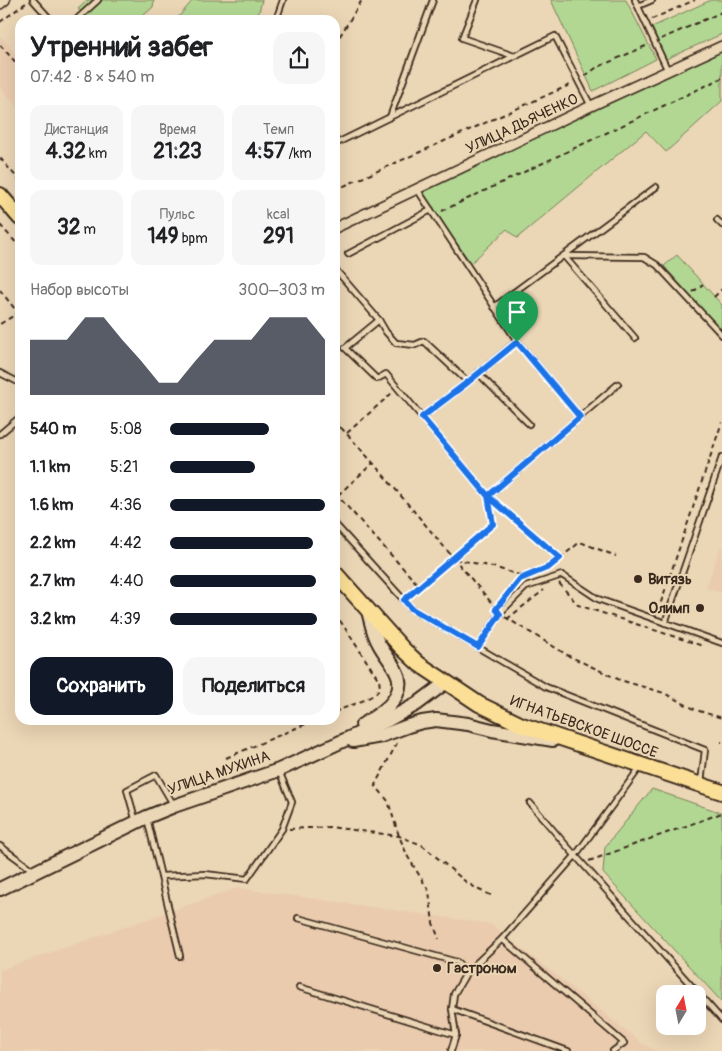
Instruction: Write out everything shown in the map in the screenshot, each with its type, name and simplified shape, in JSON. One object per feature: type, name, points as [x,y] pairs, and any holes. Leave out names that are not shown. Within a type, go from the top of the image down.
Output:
[{"type":"main road","points":[[0,195],[15,212]]},
{"type":"main road","name":"ИГНАТЬЕВСКОЕ ШОССЕ","points":[[340,579],[402,648],[419,664],[479,704],[522,725],[722,792]]},
{"type":"main road","points":[[336,744],[383,711],[393,702],[397,694],[398,674],[391,660],[380,646],[368,611]]},
{"type":"main road","name":"УЛИЦА МУХИНА","points":[[0,890],[141,819],[278,770],[388,720],[417,704],[445,683]]},
{"type":"main road","points":[[336,744],[381,736],[422,722],[436,720],[582,745]]},
{"type":"street","points":[[0,4],[5,0]]},
{"type":"street","name":"УЛИЦА ДЬЯЧЕНКО","points":[[340,226],[416,188],[722,46]]},
{"type":"lane","points":[[32,0],[46,15]]},
{"type":"lane","points":[[82,15],[98,0]]},
{"type":"lane","points":[[278,15],[283,0]]},
{"type":"lane","points":[[390,117],[433,0]]},
{"type":"lane","points":[[477,0],[462,38],[514,56]]},
{"type":"lane","points":[[635,0],[668,71]]},
{"type":"lane","points":[[638,6],[652,0]]},
{"type":"lane","points":[[340,142],[555,36],[591,106]]},
{"type":"lane","points":[[494,307],[656,187]]},
{"type":"lane","points":[[416,188],[517,342],[580,417]]},
{"type":"lane","points":[[348,254],[431,210]]},
{"type":"lane","points":[[717,220],[722,225]]},
{"type":"lane","points":[[564,256],[644,256],[657,265],[722,335]]},
{"type":"lane","points":[[564,256],[635,338]]},
{"type":"lane","points":[[340,275],[396,343],[415,345],[424,341],[468,382]]},
{"type":"lane","points":[[379,320],[345,348],[377,379],[386,374],[488,496],[618,384]]},
{"type":"lane","points":[[422,417],[517,342]]},
{"type":"lane","points":[[0,373],[15,380]]},
{"type":"lane","points":[[478,373],[529,424]]},
{"type":"lane","points":[[0,434],[15,422]]},
{"type":"lane","points":[[665,623],[722,457]]},
{"type":"lane","points":[[340,530],[412,609],[546,687],[705,750],[701,785]]},
{"type":"lane","points":[[478,647],[500,614],[526,587],[562,575],[598,599],[722,643]]},
{"type":"lane","points":[[451,1051],[456,1035],[452,1009],[454,994],[467,972],[502,939],[576,856],[642,765]]},
{"type":"lane","points":[[161,876],[205,874],[247,879],[282,829],[292,802],[278,770]]},
{"type":"lane","points":[[174,806],[156,775],[127,790],[141,819],[161,876],[180,956]]},
{"type":"lane","points":[[530,803],[722,1020]]},
{"type":"lane","points":[[0,846],[35,872]]},
{"type":"lane","points":[[298,918],[457,962],[467,972]]},
{"type":"lane","points":[[502,939],[624,1043],[613,1051]]},
{"type":"lane","points":[[299,987],[456,1035]]},
{"type":"lane","points":[[452,1009],[568,1051]]},
{"type":"path","points":[[0,22],[32,0]]},
{"type":"path","points":[[340,36],[362,0]]},
{"type":"path","points":[[645,22],[695,0]]},
{"type":"path","points":[[340,188],[569,86],[596,68],[722,12]]},
{"type":"path","points":[[0,45],[15,62]]},
{"type":"path","points":[[442,211],[722,78]]},
{"type":"path","points":[[0,158],[15,175]]},
{"type":"path","points":[[0,225],[15,242]]},
{"type":"path","points":[[714,297],[722,289]]},
{"type":"path","points":[[0,290],[15,308]]},
{"type":"path","points":[[0,324],[15,315]]},
{"type":"path","points":[[347,434],[398,388]]},
{"type":"path","points":[[657,614],[722,422]]},
{"type":"path","points":[[341,428],[373,463],[500,614],[569,656],[620,680],[664,693],[696,710],[721,718],[722,723]]},
{"type":"path","points":[[340,491],[373,463]]},
{"type":"path","points":[[488,496],[560,558]]},
{"type":"path","points":[[404,600],[493,524],[488,496]]},
{"type":"path","points":[[340,498],[420,587]]},
{"type":"path","points":[[514,586],[520,579],[549,567],[580,542],[616,556]]},
{"type":"path","points":[[454,558],[526,577]]},
{"type":"path","points":[[556,580],[578,605],[704,646]]},
{"type":"path","points":[[507,619],[549,586]]},
{"type":"path","points":[[340,621],[379,680],[380,685],[373,695],[340,710]]},
{"type":"path","points":[[226,758],[303,725]]},
{"type":"path","points":[[399,738],[375,785],[388,801],[408,858],[429,891],[433,923],[438,939]]},
{"type":"path","points":[[582,864],[722,813]]},
{"type":"path","points":[[282,829],[330,827],[399,836],[422,845],[466,882],[493,896]]},
{"type":"shaded area","points":[[0,36],[15,52],[15,104],[0,87]]},
{"type":"shaded area","points":[[722,543],[722,593],[706,588]]},
{"type":"shaded area","points":[[238,888],[491,924],[643,1044],[657,1051],[0,1051],[0,970]]},
{"type":"green space","points":[[88,0],[154,0],[153,7],[144,15],[86,15],[78,9]]},
{"type":"green space","points":[[193,0],[262,0],[258,15],[180,15]]},
{"type":"green space","points":[[551,0],[626,0],[656,59],[593,91]]},
{"type":"green space","points":[[711,0],[722,0],[722,34],[666,59],[652,27]]},
{"type":"green space","points":[[722,46],[722,101],[666,152],[646,131],[517,238],[507,229],[471,263],[417,189]]},
{"type":"green space","points":[[677,255],[722,305],[721,331],[664,266]]},
{"type":"green space","points":[[652,789],[722,813],[722,1002],[603,873],[605,847]]},
{"type":"place","name":"Витязь","points":[[638,579]]},
{"type":"place","name":"Олимп","points":[[700,608]]},
{"type":"place","name":"Гастроном","points":[[437,968]]},
{"type":"route","points":[[517,342],[422,417],[488,496],[560,558],[549,567],[520,579],[496,609],[500,614],[478,647],[412,609],[404,600],[493,524],[488,496],[580,417],[517,342]]}]
